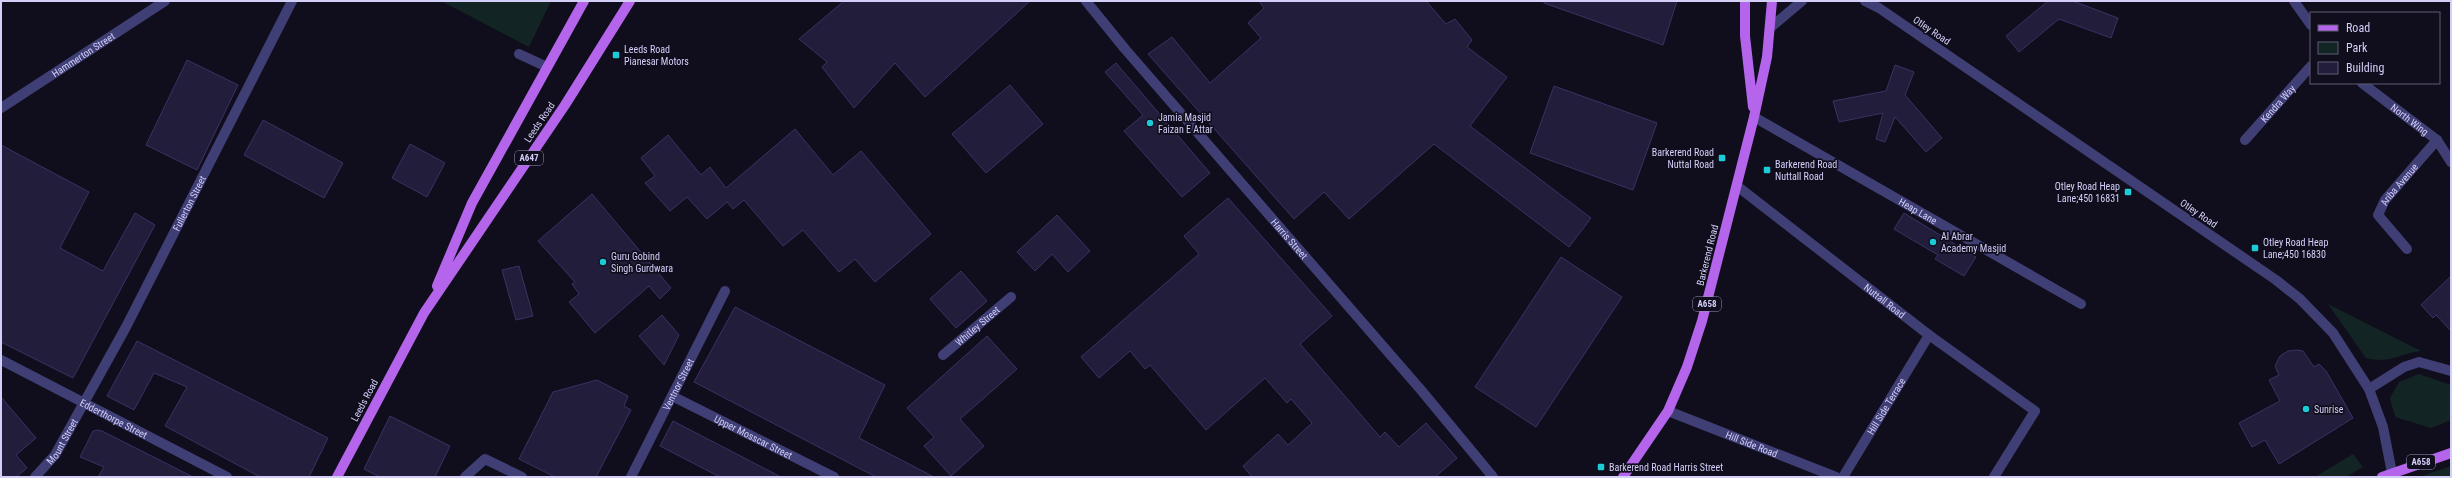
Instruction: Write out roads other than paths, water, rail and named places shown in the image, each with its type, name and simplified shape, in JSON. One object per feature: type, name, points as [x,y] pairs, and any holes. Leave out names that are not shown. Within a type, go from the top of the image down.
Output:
[{"type":"main road","name":"Leeds Road","points":[[337,477],[424,313],[472,203],[584,1]]},
{"type":"main road","name":"Leeds Road","points":[[424,313],[565,105],[630,1]]},
{"type":"main road","name":"Barkerend Road","points":[[1745,1],[1745,36],[1754,116]]},
{"type":"main road","name":"Barkerend Road","points":[[1623,477],[1668,411],[1687,367],[1702,321],[1737,186],[1767,57],[1772,1]]},
{"type":"main road","name":"Otley Road","points":[[2387,475],[2451,453]]},
{"type":"street","name":"Hammerton Street","points":[[1,108],[165,1]]},
{"type":"street","name":"Fullerton Street","points":[[84,403],[126,327],[292,1]]},
{"type":"street","name":"Harris Street","points":[[1086,1],[1125,49],[1421,390],[1493,477]]},
{"type":"street","points":[[1770,28],[1802,1]]},
{"type":"street","name":"Otley Road","points":[[1865,1],[1879,8],[2276,280],[2300,299],[2333,333],[2369,389],[2383,427],[2387,475]]},
{"type":"street","points":[[2294,1],[2310,24]]},
{"type":"street","points":[[520,54],[547,66]]},
{"type":"street","name":"Kendra Way","points":[[2244,140],[2310,67]]},
{"type":"street","name":"North Wing","points":[[2363,84],[2437,140],[2451,162]]},
{"type":"street","name":"Heap Lane","points":[[1754,116],[2081,304]]},
{"type":"street","name":"Ariba Avenue","points":[[2407,249],[2378,215],[2385,200],[2437,140]]},
{"type":"street","name":"Nuttall Road","points":[[1737,186],[1929,335],[2035,411],[1994,477]]},
{"type":"street","name":"Ventnor Street","points":[[631,477],[725,291]]},
{"type":"street","name":"Whitley Street","points":[[943,355],[1012,297]]},
{"type":"street","name":"Hill Side Terrace","points":[[1843,477],[1929,335]]},
{"type":"street","name":"Edderthorpe Street","points":[[1,360],[227,477]]},
{"type":"street","points":[[2369,389],[2404,367],[2419,362],[2451,371]]},
{"type":"street","name":"Upper Mosscar Street","points":[[672,396],[834,477]]},
{"type":"street","name":"Mount Street","points":[[35,477],[55,455],[84,403]]},
{"type":"street","name":"Hill Side Road","points":[[1668,411],[1836,477]]},
{"type":"street","points":[[465,477],[485,459],[522,477]]},
{"type":"place","name":"Leeds Road Pianesar Motors","points":[[616,55]]},
{"type":"place","name":"Jamia Masjid Faizan E Attar","points":[[1150,123]]},
{"type":"place","name":"Barkerend Road Nuttal Road","points":[[1722,158]]},
{"type":"place","name":"Barkerend Road Nuttall Road","points":[[1767,170]]},
{"type":"place","name":"Otley Road Heap Lane;450 16831","points":[[2128,192]]},
{"type":"place","name":"Al Abrar Academy Masjid","points":[[1933,242]]},
{"type":"place","name":"Otley Road Heap Lane;450 16830","points":[[2255,248]]},
{"type":"place","name":"Guru Gobind Singh Gurdwara","points":[[603,262]]},
{"type":"place","name":"Sunrise","points":[[2306,409]]},
{"type":"place","name":"Barkerend Road Harris Street","points":[[1601,467]]}]
